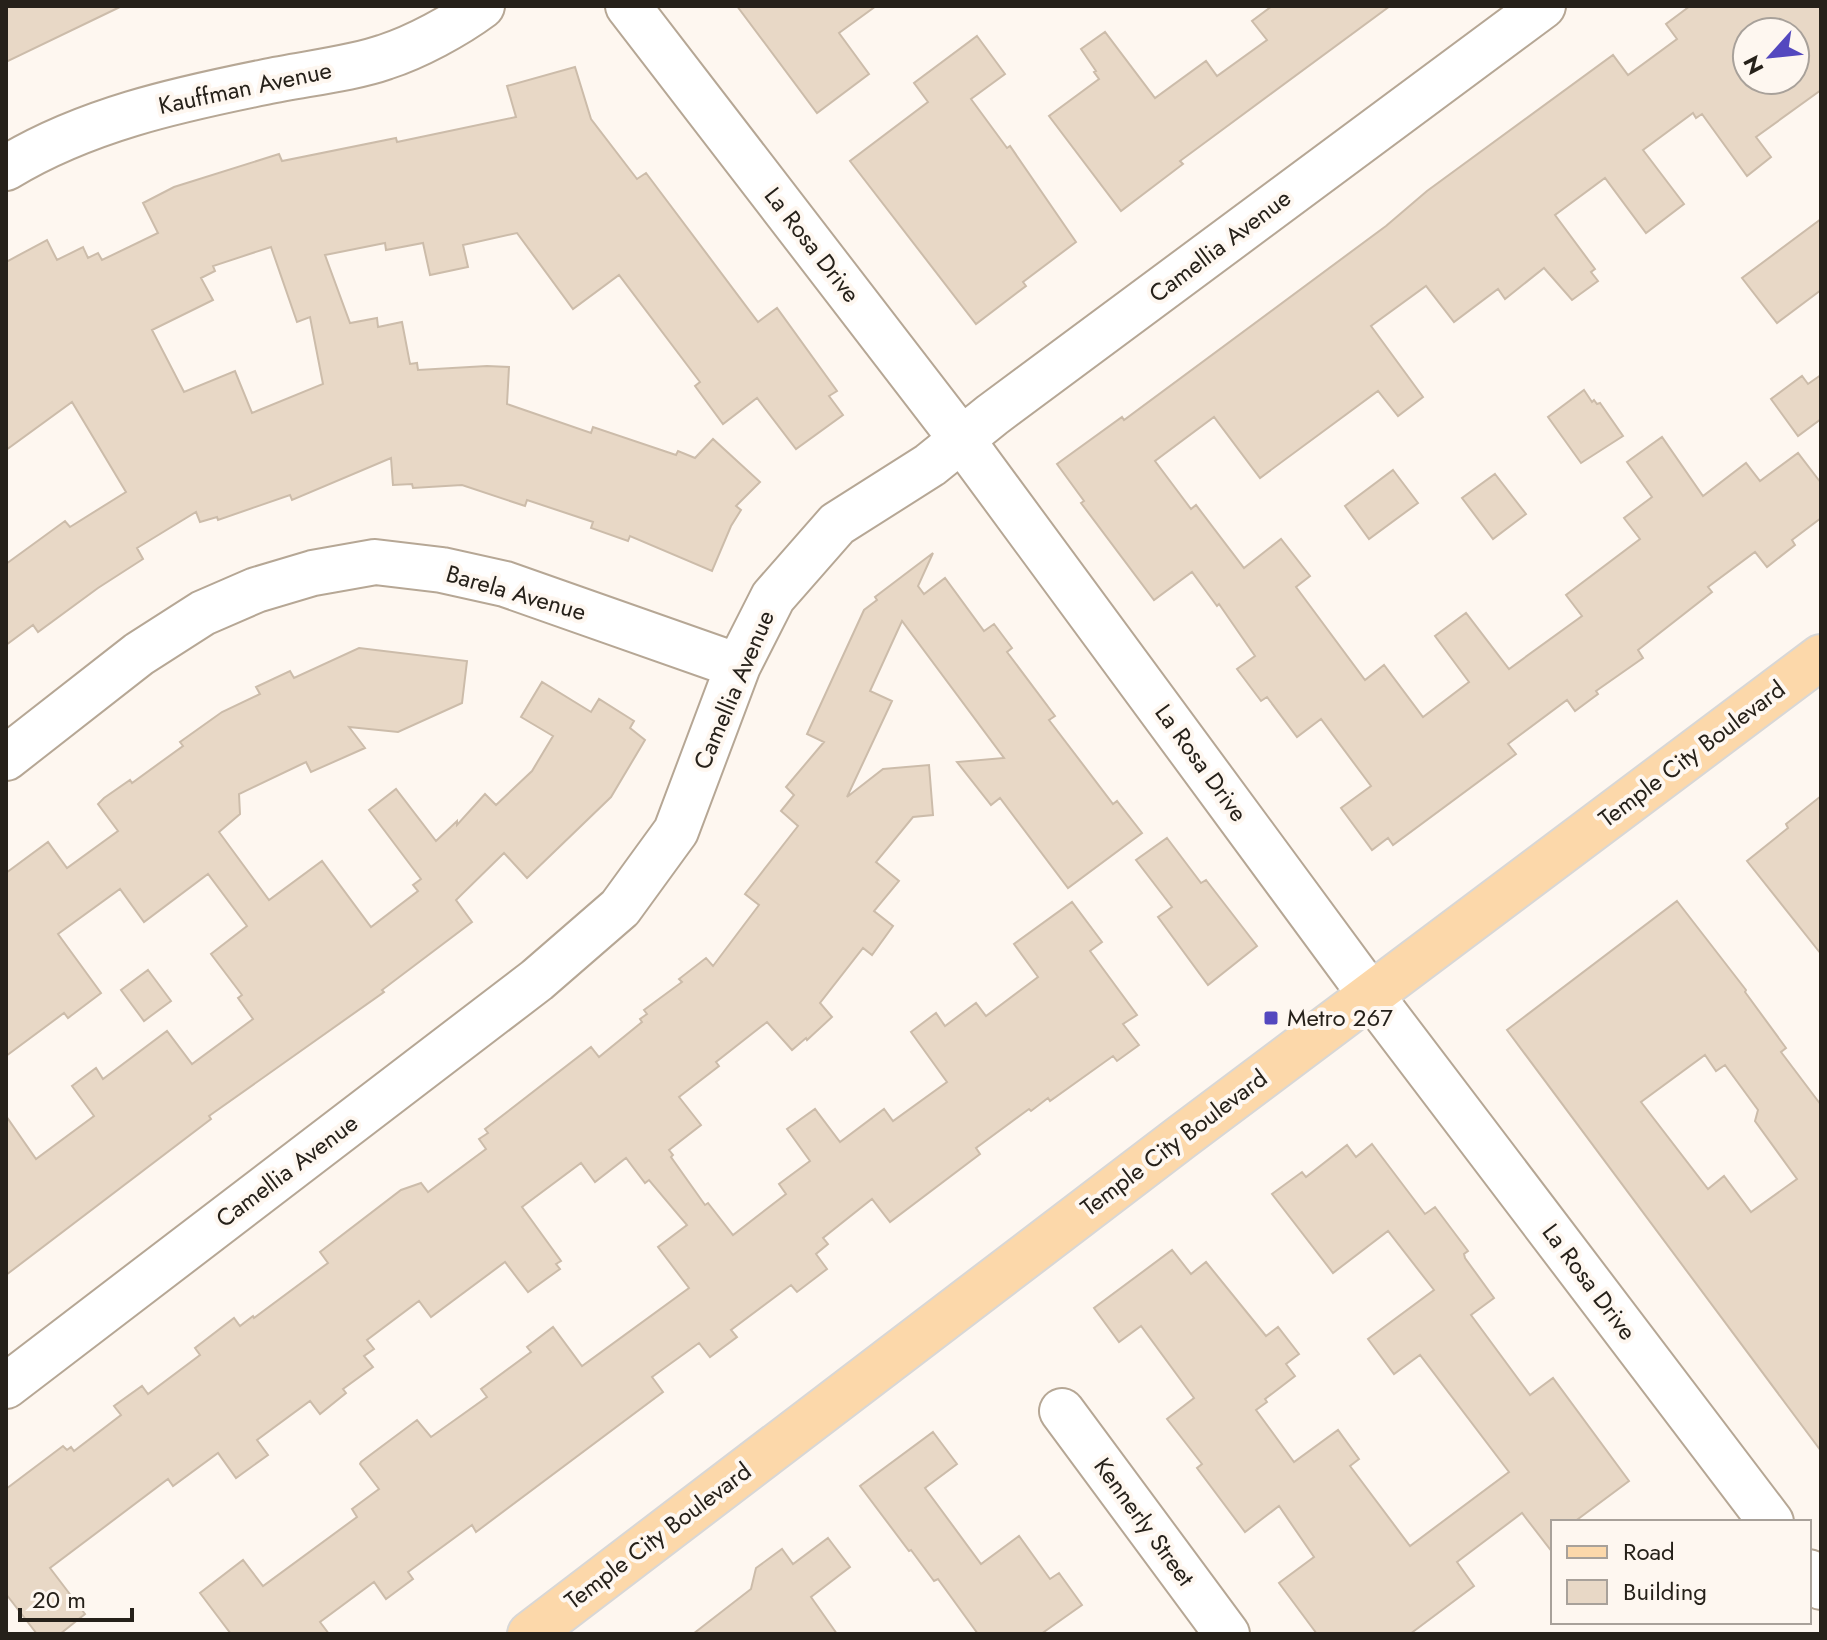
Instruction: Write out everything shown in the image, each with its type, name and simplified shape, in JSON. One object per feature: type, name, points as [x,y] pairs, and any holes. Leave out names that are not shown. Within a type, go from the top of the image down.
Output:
[{"type":"main road","name":"Temple City Boulevard","points":[[530,1634],[1370,994],[1821,657]]},
{"type":"street","name":"Kauffman Avenue","points":[[6,168],[34,150],[114,118],[214,92],[385,57],[463,21],[482,6]]},
{"type":"street","name":"La Rosa Drive","points":[[628,6],[962,440],[1370,994],[1769,1520]]},
{"type":"street","name":"Camellia Avenue","points":[[6,1386],[537,980],[620,908],[676,831],[738,666],[773,597],[837,524],[930,465],[1543,6]]},
{"type":"street","name":"Barela Avenue","points":[[6,758],[139,654],[203,613],[256,590],[313,573],[375,562],[442,570],[505,584],[738,666]]},
{"type":"street","name":"Kennerly Street","points":[[1062,1411],[1227,1634]]},
{"type":"building","points":[[6,6],[122,6],[6,62]]},
{"type":"building","points":[[737,6],[876,6],[839,33],[869,74],[817,113]]},
{"type":"building","points":[[1272,6],[1390,6],[1180,161],[1183,164],[1121,211],[1049,116],[1099,79],[1081,49],[1105,32],[1155,98],[1206,61],[1217,76],[1267,40],[1252,21]]},
{"type":"building","points":[[1690,6],[1821,6],[1821,90],[1756,137],[1771,157],[1747,176],[1702,114],[1696,118],[1693,113],[1643,150],[1684,204],[1646,233],[1605,178],[1555,215],[1595,269],[1591,272],[1598,281],[1572,300],[1544,268],[1505,299],[1498,289],[1454,322],[1426,286],[1371,326],[1423,397],[1398,416],[1378,391],[1260,478],[1214,417],[1155,461],[1191,509],[1196,505],[1244,568],[1281,539],[1310,576],[1296,587],[1365,680],[1384,665],[1423,717],[1469,682],[1435,636],[1466,613],[1509,669],[1582,616],[1566,595],[1640,539],[1624,518],[1652,497],[1627,462],[1662,437],[1703,496],[1746,463],[1760,481],[1798,453],[1821,483],[1821,518],[1792,540],[1795,545],[1767,567],[1755,552],[1708,587],[1712,592],[1638,650],[1643,658],[1596,691],[1598,694],[1575,711],[1567,700],[1508,744],[1516,754],[1393,845],[1388,838],[1372,850],[1341,808],[1371,786],[1321,719],[1297,737],[1267,697],[1261,701],[1237,669],[1255,656],[1192,572],[1154,600],[1081,503],[1084,501],[1057,464],[1122,417],[1124,420],[1613,55],[1628,75],[1677,39],[1666,24]]},
{"type":"building","points":[[977,36],[1005,74],[971,99],[1007,148],[1010,146],[1076,242],[1023,282],[1026,286],[976,324],[850,161],[928,102],[914,83]]},
{"type":"building","points":[[575,67],[591,119],[637,179],[646,173],[758,322],[777,308],[837,391],[829,396],[843,415],[796,449],[757,398],[723,424],[695,386],[700,382],[619,275],[573,309],[517,233],[463,245],[468,267],[430,275],[423,243],[386,250],[385,243],[325,255],[350,323],[377,318],[378,327],[402,322],[410,364],[417,363],[418,370],[509,367],[507,404],[591,433],[593,427],[676,455],[678,451],[695,458],[713,439],[760,482],[736,506],[741,510],[712,571],[630,536],[628,541],[591,528],[593,522],[527,500],[525,506],[462,485],[413,488],[412,484],[393,485],[391,458],[292,500],[290,495],[218,520],[217,517],[200,522],[196,512],[137,548],[143,559],[38,632],[33,625],[6,645],[6,564],[65,521],[70,527],[126,492],[72,402],[6,450],[6,262],[47,240],[57,260],[83,247],[88,258],[98,253],[102,260],[158,233],[143,203],[174,187],[279,154],[282,161],[396,138],[397,142],[516,117],[507,86]],"holes":[[[271,247],[297,322],[310,317],[323,384],[252,413],[235,371],[184,392],[152,330],[213,300],[201,278],[215,271],[213,266]]]},
{"type":"building","points":[[1821,219],[1821,290],[1777,323],[1742,278]]},
{"type":"building","points":[[1821,375],[1821,419],[1798,436],[1771,399],[1802,376],[1808,384]]},
{"type":"building","points":[[1584,390],[1592,402],[1600,403],[1623,436],[1581,463],[1548,417]]},
{"type":"building","points":[[1393,470],[1418,503],[1369,539],[1345,506]]},
{"type":"building","points":[[1495,474],[1526,514],[1493,539],[1462,498]]},
{"type":"building","points":[[933,553],[918,586],[924,594],[945,578],[984,631],[994,624],[1012,648],[1007,652],[1055,716],[1049,720],[1113,804],[1117,801],[1142,833],[1068,888],[1000,798],[991,805],[957,762],[1004,758],[902,621],[870,691],[892,701],[847,797],[883,769],[929,765],[933,815],[913,817],[876,862],[899,881],[874,911],[893,926],[872,955],[863,948],[820,1003],[832,1017],[807,1040],[792,1050],[767,1022],[716,1062],[719,1066],[679,1097],[701,1125],[669,1150],[673,1155],[671,1157],[705,1205],[708,1203],[733,1235],[786,1194],[779,1184],[810,1161],[787,1129],[815,1109],[840,1142],[884,1109],[893,1121],[947,1082],[911,1032],[936,1013],[945,1026],[976,1003],[986,1016],[1038,977],[1014,944],[1072,902],[1102,942],[1090,951],[1137,1015],[1123,1024],[1139,1045],[1117,1061],[1113,1056],[1050,1101],[1048,1098],[1031,1111],[1029,1109],[976,1148],[980,1154],[890,1222],[872,1199],[823,1238],[828,1244],[816,1254],[827,1269],[797,1292],[791,1285],[731,1330],[737,1337],[710,1357],[699,1343],[652,1377],[663,1392],[476,1532],[472,1525],[408,1572],[413,1579],[386,1599],[374,1582],[320,1622],[329,1634],[231,1634],[200,1593],[243,1560],[263,1586],[357,1517],[352,1509],[379,1489],[361,1462],[417,1420],[431,1437],[487,1397],[481,1389],[531,1352],[527,1347],[553,1327],[582,1366],[689,1288],[658,1247],[687,1225],[649,1180],[645,1183],[626,1158],[595,1182],[581,1163],[522,1207],[561,1261],[556,1264],[560,1269],[528,1292],[505,1262],[431,1317],[419,1301],[367,1340],[374,1349],[364,1356],[373,1367],[343,1389],[346,1393],[320,1414],[310,1401],[257,1440],[268,1455],[236,1478],[218,1453],[173,1486],[168,1479],[50,1568],[85,1614],[60,1634],[37,1634],[6,1594],[6,1489],[63,1446],[67,1450],[71,1447],[74,1451],[121,1415],[114,1406],[142,1386],[148,1394],[200,1355],[195,1348],[234,1318],[240,1326],[254,1318],[328,1263],[320,1252],[401,1190],[421,1183],[428,1192],[486,1149],[479,1139],[488,1133],[485,1129],[591,1047],[599,1057],[642,1022],[640,1019],[647,1014],[644,1010],[682,982],[679,979],[706,958],[713,966],[759,905],[745,894],[798,826],[781,811],[794,795],[786,787],[824,742],[807,734],[864,610],[877,600],[875,597]]},
{"type":"building","points":[[359,648],[467,661],[462,703],[398,732],[349,727],[365,748],[311,772],[306,762],[239,794],[240,814],[219,832],[269,900],[322,861],[371,927],[418,891],[413,885],[421,879],[369,810],[396,789],[436,841],[457,821],[457,825],[485,794],[496,805],[532,771],[553,736],[521,717],[542,682],[591,712],[599,699],[634,721],[630,728],[645,740],[611,797],[527,878],[504,853],[456,900],[472,922],[382,990],[384,992],[209,1116],[211,1119],[6,1275],[6,1116],[36,1159],[94,1116],[72,1086],[96,1068],[103,1079],[167,1031],[192,1064],[253,1019],[238,998],[242,995],[211,954],[247,926],[208,874],[144,922],[120,889],[58,934],[101,993],[68,1018],[64,1013],[6,1056],[6,873],[48,842],[67,868],[118,831],[98,804],[104,798],[130,780],[132,783],[183,746],[180,742],[222,712],[260,694],[256,687],[290,671],[294,678]]},
{"type":"building","points":[[1821,796],[1821,954],[1747,861]]},
{"type":"building","points":[[1167,838],[1201,883],[1206,880],[1257,946],[1208,985],[1158,917],[1172,907],[1136,860]]},
{"type":"building","points":[[1677,901],[1746,990],[1786,1048],[1781,1052],[1821,1105],[1821,1451],[1507,1030]],"holes":[[[1705,1055],[1716,1071],[1725,1065],[1758,1110],[1755,1121],[1797,1179],[1751,1212],[1724,1176],[1708,1189],[1641,1102]]]},
{"type":"building","points":[[148,970],[171,1001],[144,1021],[121,990]]},
{"type":"building","points":[[1372,1144],[1425,1214],[1435,1207],[1468,1251],[1464,1254],[1465,1258],[1494,1298],[1471,1315],[1530,1395],[1553,1378],[1629,1481],[1577,1520],[1551,1520],[1551,1550],[1522,1513],[1457,1562],[1474,1586],[1410,1634],[1317,1634],[1279,1583],[1314,1557],[1279,1506],[1245,1532],[1197,1468],[1202,1464],[1167,1419],[1194,1398],[1141,1326],[1119,1342],[1094,1308],[1172,1250],[1191,1274],[1206,1262],[1266,1336],[1278,1327],[1299,1354],[1286,1364],[1295,1376],[1256,1410],[1294,1462],[1338,1430],[1359,1459],[1350,1466],[1410,1546],[1509,1472],[1420,1355],[1394,1374],[1368,1339],[1434,1290],[1388,1231],[1333,1273],[1272,1194],[1302,1172],[1306,1177],[1347,1145],[1356,1157]]},
{"type":"building","points":[[933,1432],[957,1464],[925,1488],[981,1564],[1019,1536],[1050,1579],[1059,1573],[1082,1605],[1041,1634],[978,1634],[938,1579],[934,1581],[860,1486]]},
{"type":"building","points":[[828,1538],[850,1567],[811,1597],[837,1634],[693,1634],[751,1589],[756,1568],[782,1549],[793,1564]]},
{"type":"place","name":"Metro 267","points":[[1271,1018]]}]
